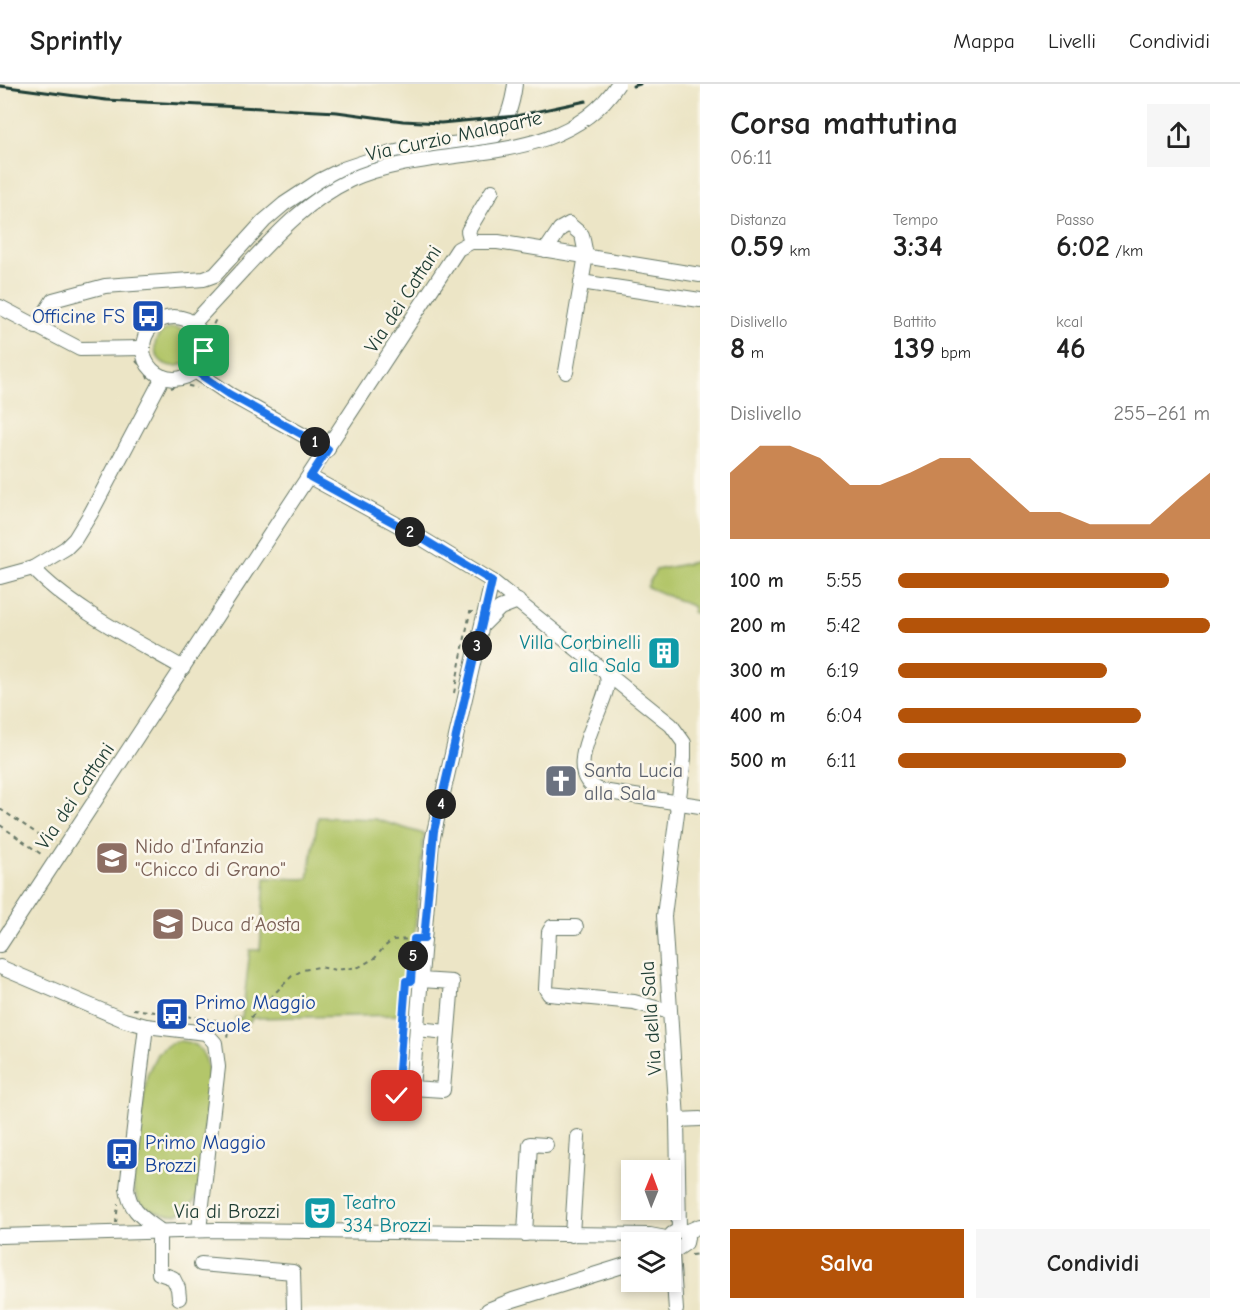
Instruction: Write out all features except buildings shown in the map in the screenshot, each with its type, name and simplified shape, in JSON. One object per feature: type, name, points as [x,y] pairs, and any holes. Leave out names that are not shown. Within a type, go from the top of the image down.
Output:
[{"type":"street","points":[[36,327],[53,300],[105,286],[204,279],[215,275],[264,221],[284,204],[319,181],[343,169],[413,148],[490,140],[497,135],[513,104],[515,84]]},
{"type":"street","name":"Via Curzio Malaparte","points":[[193,324],[294,218],[327,193],[350,180],[410,162],[509,149],[541,140],[578,122],[601,104],[618,84]]},
{"type":"street","points":[[471,242],[468,231],[492,191]]},
{"type":"street","points":[[546,250],[560,229],[569,224],[582,235],[586,255],[566,372]]},
{"type":"street","name":"Via dei Cattani","points":[[0,945],[458,249],[471,242],[498,242],[700,275]]},
{"type":"street","points":[[636,264],[642,291]]},
{"type":"street","points":[[662,294],[677,272]]},
{"type":"street","points":[[581,282],[700,300]]},
{"type":"street","points":[[0,307],[80,349],[143,348]]},
{"type":"street","points":[[0,576],[33,568],[66,548],[75,539],[165,383],[195,371],[203,359],[205,346],[201,334],[193,324],[177,318],[162,320],[148,331],[143,348],[147,364],[165,383]]},
{"type":"street","points":[[195,371],[229,394],[328,449]]},
{"type":"street","name":"Via della Sala","points":[[310,477],[418,536],[492,581],[611,681],[671,725],[681,737],[685,749],[664,916],[682,1231]]},
{"type":"street","points":[[33,568],[50,586],[86,611],[183,669]]},
{"type":"street","points":[[416,981],[452,982],[443,1090],[412,1088],[417,1029],[416,981],[424,939],[432,841],[492,581]]},
{"type":"street","points":[[480,631],[495,612],[518,601]]},
{"type":"street","points":[[611,681],[593,722],[585,749],[583,765],[588,782],[602,791],[700,806]]},
{"type":"street","points":[[576,927],[555,926],[549,932],[546,988],[549,994],[634,1002],[670,1012]]},
{"type":"street","points":[[0,967],[124,1020],[146,1026],[206,1033],[212,1038],[216,1046],[218,1067],[198,1230]]},
{"type":"street","points":[[146,1026],[127,1188],[131,1205],[138,1215],[159,1230],[159,1273],[174,1278],[179,1298]]},
{"type":"street","points":[[417,1029],[447,1032]]},
{"type":"street","points":[[677,1120],[700,1119]]},
{"type":"street","points":[[572,1235],[578,1137]]},
{"type":"street","points":[[525,1234],[530,1144],[546,1144]]},
{"type":"street","points":[[682,1231],[700,1226]]},
{"type":"street","name":"Via di Brozzi","points":[[0,1236],[159,1230],[621,1235]]},
{"type":"street","points":[[201,1264],[293,1272],[294,1310]]},
{"type":"street","points":[[488,1310],[621,1266]]},
{"type":"street","points":[[674,1292],[676,1310]]},
{"type":"path","points":[[215,372],[212,327],[218,314]]},
{"type":"path","points":[[132,359],[144,369],[149,384]]},
{"type":"path","points":[[165,383],[194,386],[204,391]]},
{"type":"path","points":[[461,695],[452,693],[470,612],[478,613]]},
{"type":"path","points":[[0,809],[47,840],[61,841],[66,844]]},
{"type":"path","points":[[0,825],[41,854],[46,866],[50,869]]},
{"type":"path","points":[[130,1008],[244,1024],[292,976],[303,970],[319,967],[336,969],[359,967],[375,958],[393,940],[424,939]]},
{"type":"path","points":[[397,1096],[406,981],[416,981]]},
{"type":"path","points":[[212,1038],[229,1022]]},
{"type":"path","points":[[115,1229],[118,1197]]},
{"type":"green space","points":[[174,328],[188,333],[193,347],[188,361],[174,366],[160,361],[155,347],[160,333]]},
{"type":"green space","points":[[700,561],[700,615],[692,612],[694,607],[647,587],[656,570]]},
{"type":"green space","points":[[318,817],[375,819],[424,834],[410,980],[403,981],[401,1015],[253,1018],[240,1026],[235,1018],[242,1018],[250,950],[260,950],[265,878],[308,879]]},
{"type":"green space","points":[[176,1041],[193,1044],[199,1048],[206,1060],[209,1085],[199,1192],[187,1209],[177,1214],[164,1214],[140,1203],[135,1193],[133,1175],[147,1075],[157,1054]]},
{"type":"railway","points":[[633,86],[640,84]]},
{"type":"railway","points":[[0,86],[106,100],[337,112],[403,121],[441,123],[516,116],[586,101]]},
{"type":"place","name":"Officine FS","points":[[148,316]]},
{"type":"place","name":"Villa Corbinelli alla Sala","points":[[664,653]]},
{"type":"place","name":"Santa Lucia alla Sala","points":[[561,781]]},
{"type":"place","name":"Nido d'Infanzia \"Chicco di Grano\"","points":[[112,858]]},
{"type":"place","name":"Duca d’Aosta","points":[[168,924]]},
{"type":"place","name":"Primo Maggio Scuole","points":[[172,1014]]},
{"type":"place","name":"Primo Maggio Brozzi","points":[[122,1154]]},
{"type":"place","name":"Teatro 334 Brozzi","points":[[320,1213]]},
{"type":"route","points":[[204,351],[195,371],[214,386],[328,449],[310,477],[418,536],[492,581],[432,841],[424,939],[414,939],[411,981],[406,981],[397,1096]]}]
